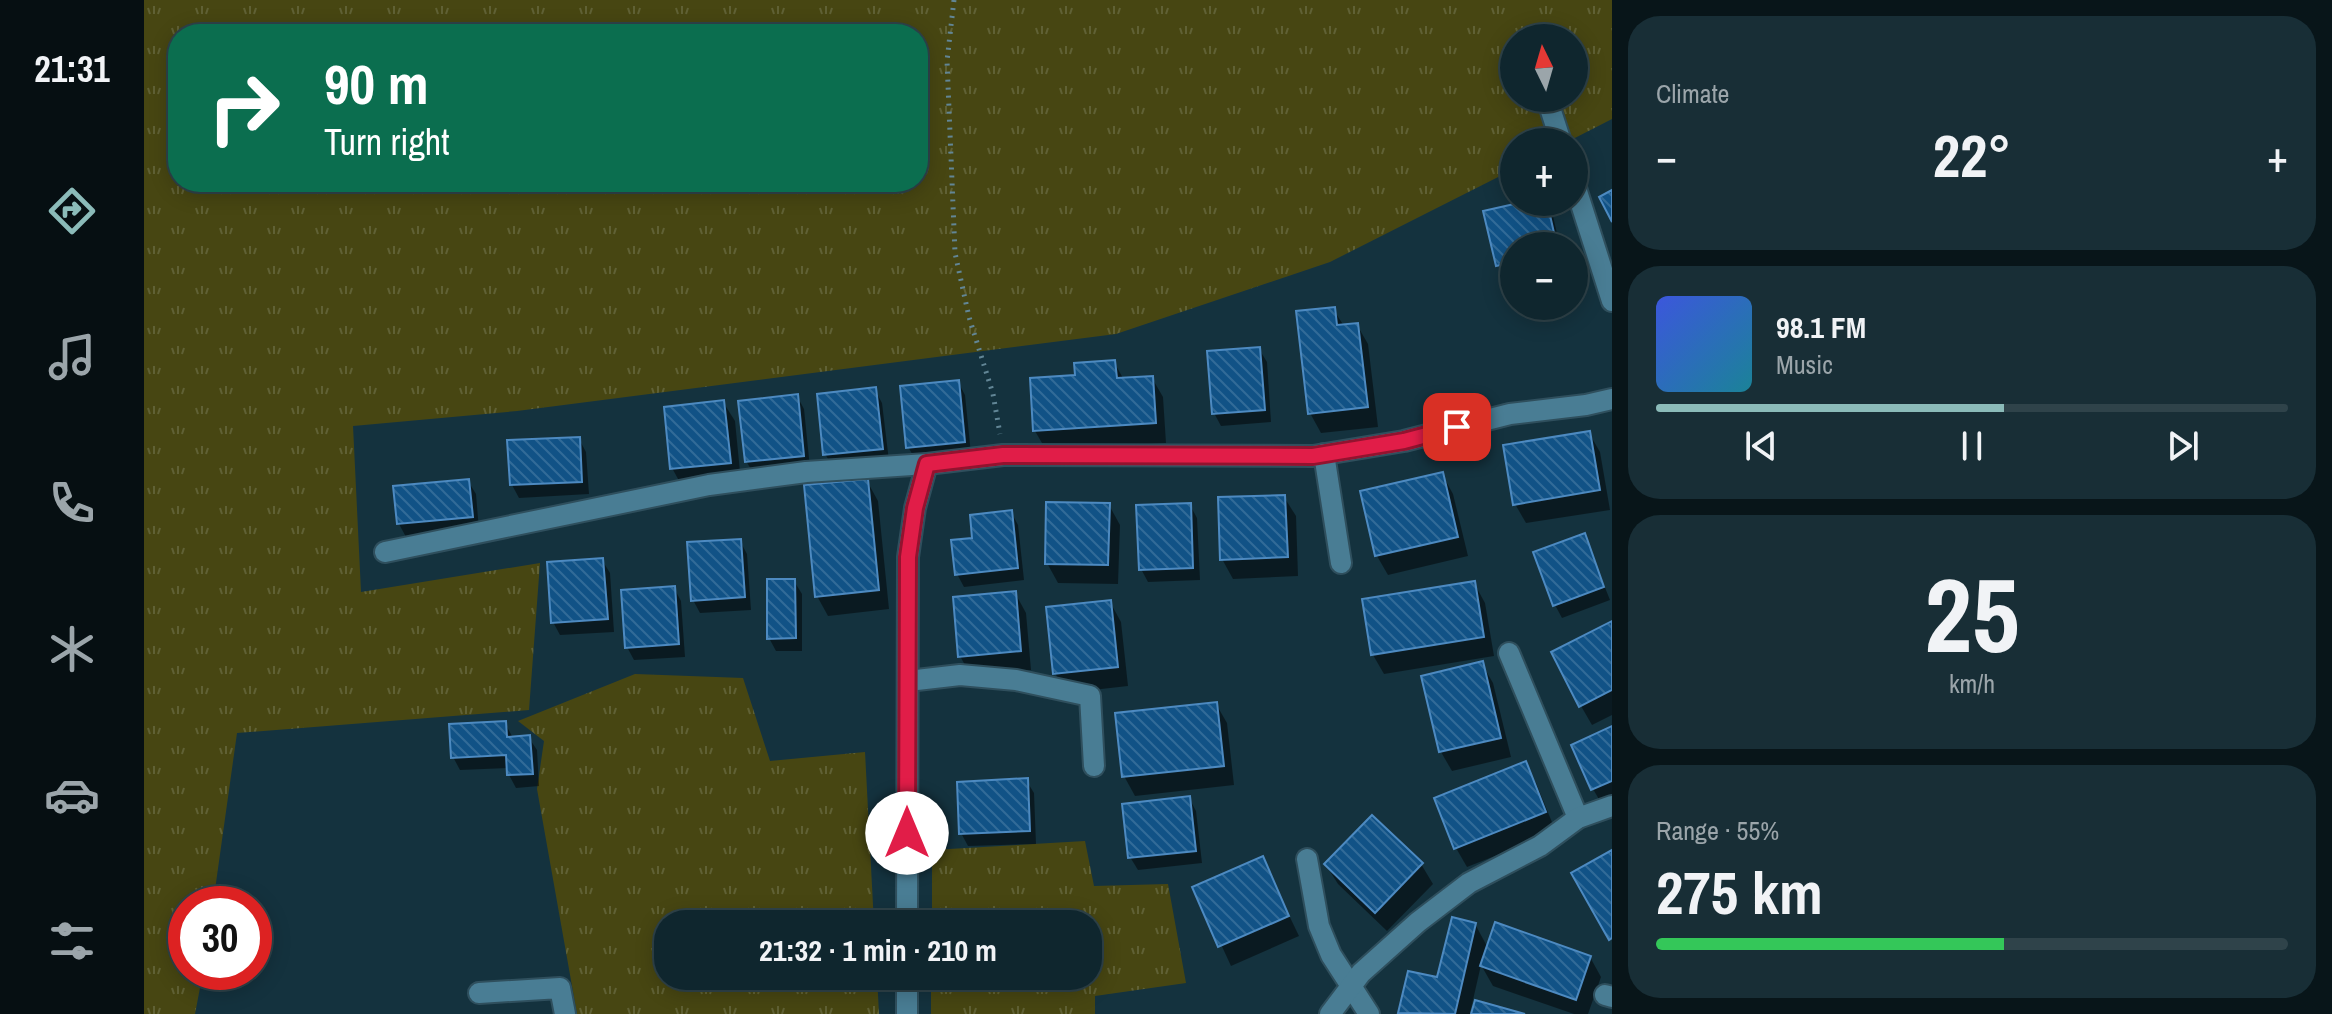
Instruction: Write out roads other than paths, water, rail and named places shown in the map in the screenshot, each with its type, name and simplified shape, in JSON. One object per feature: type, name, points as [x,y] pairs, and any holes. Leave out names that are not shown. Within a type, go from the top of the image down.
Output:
[{"type":"street","points":[[1585,216],[1612,301]]},
{"type":"street","points":[[385,552],[709,485],[806,472],[927,464],[1003,455],[1324,454],[1404,441],[1510,414],[1612,399]]},
{"type":"street","points":[[1324,454],[1341,563]]},
{"type":"street","points":[[907,910],[908,557],[915,508],[927,464]]},
{"type":"street","points":[[1509,653],[1578,818]]},
{"type":"street","points":[[908,681],[960,675],[1016,680],[1090,696],[1094,766]]},
{"type":"street","points":[[1330,1014],[1361,973],[1418,922],[1469,883],[1540,846],[1578,818],[1612,806]]},
{"type":"street","points":[[1307,859],[1319,926],[1331,955],[1369,1014]]},
{"type":"street","points":[[479,993],[560,988],[565,1014]]},
{"type":"street","points":[[907,990],[907,1014]]}]
